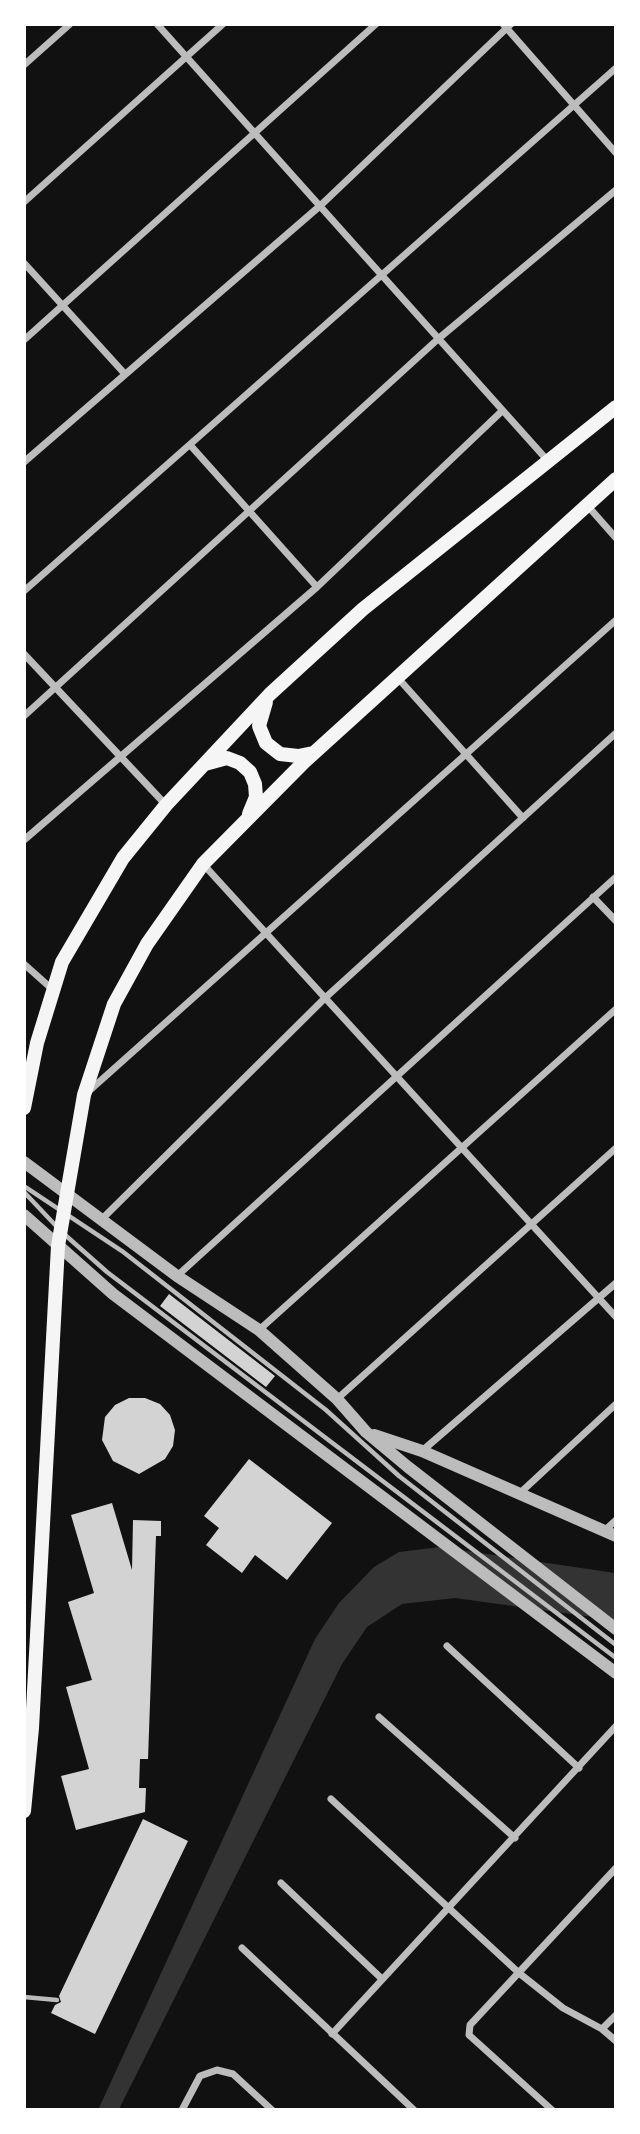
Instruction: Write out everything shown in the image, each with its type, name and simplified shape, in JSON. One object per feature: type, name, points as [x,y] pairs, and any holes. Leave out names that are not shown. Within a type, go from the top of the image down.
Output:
[{"type":"main road","points":[[24,1108],[29,1072],[52,989],[98,897],[123,858],[166,805],[270,694],[363,608],[615,407]]},
{"type":"main road","points":[[24,1811],[33,1728],[58,1246],[84,1095],[114,1004],[147,944],[203,864],[397,676],[615,478]]},
{"type":"main road","points":[[270,694],[261,709],[259,726],[266,743],[280,754],[298,756],[316,752]]},
{"type":"main road","points":[[201,765],[214,759],[227,758],[240,763],[250,772],[256,797],[245,822]]},
{"type":"main road","points":[[24,1744],[33,1728]]},
{"type":"street","points":[[24,65],[70,24]]},
{"type":"street","points":[[157,24],[548,461]]},
{"type":"street","points":[[24,202],[223,24]]},
{"type":"street","points":[[24,340],[256,135],[376,24]]},
{"type":"street","points":[[24,463],[124,373],[321,205],[507,26],[615,153]]},
{"type":"street","points":[[24,591],[615,68]]},
{"type":"street","points":[[24,716],[438,339],[615,190]]},
{"type":"street","points":[[24,263],[124,373]]},
{"type":"street","points":[[24,840],[317,587],[502,411]]},
{"type":"street","points":[[191,446],[317,587]]},
{"type":"street","points":[[586,505],[615,538]]},
{"type":"street","points":[[84,1095],[615,620]]},
{"type":"street","points":[[24,654],[166,805]]},
{"type":"street","points":[[397,676],[523,818]]},
{"type":"street","points":[[102,1220],[325,998],[615,733]]},
{"type":"street","points":[[203,864],[615,1317]]},
{"type":"street","points":[[177,1276],[615,877]]},
{"type":"street","points":[[593,897],[615,921]]},
{"type":"street","points":[[24,964],[52,989]]},
{"type":"street","points":[[259,1330],[615,1009]]},
{"type":"street","points":[[338,1399],[615,1148]]},
{"type":"street","points":[[24,1162],[177,1276],[259,1330],[338,1399],[366,1432],[491,1534],[615,1629]]},
{"type":"street","points":[[24,1215],[113,1294],[615,1673]]},
{"type":"street","points":[[422,1451],[615,1283]]},
{"type":"street","points":[[518,1495],[615,1404]]},
{"type":"street","points":[[366,1432],[422,1451],[615,1536]]},
{"type":"street","points":[[602,1532],[615,1520]]},
{"type":"street","points":[[447,1646],[579,1768]]},
{"type":"street","points":[[379,1717],[515,1838]]},
{"type":"street","points":[[332,2034],[515,1838],[615,1726]]},
{"type":"street","points":[[331,1798],[519,1973],[562,2008],[602,2029],[615,2041]]},
{"type":"street","points":[[552,2109],[469,2035],[470,2025],[615,1868]]},
{"type":"street","points":[[281,1883],[382,1979]]},
{"type":"street","points":[[242,1948],[414,2109]]},
{"type":"street","points":[[602,2029],[615,2015]]},
{"type":"street","points":[[182,2109],[200,2076],[217,2070],[233,2074],[272,2109]]},
{"type":"lane","points":[[24,1186],[122,1251],[315,1402],[398,1476],[615,1645]]},
{"type":"lane","points":[[24,1192],[60,1231],[107,1272],[615,1658]]},
{"type":"lane","points":[[24,1997],[57,2000]]},
{"type":"shaded area","points":[[440,1547],[615,1573],[615,1620],[455,1598],[402,1604],[367,1627],[342,1664],[119,2109],[98,2110],[315,1639],[339,1603],[374,1567],[399,1552]]},
{"type":"building","points":[[169,1294],[275,1376],[266,1387],[160,1306]]},
{"type":"building","points":[[129,1398],[145,1398],[160,1404],[170,1415],[175,1430],[173,1446],[165,1459],[139,1474],[113,1461],[102,1440],[105,1417],[115,1405]]},
{"type":"building","points":[[249,1459],[332,1523],[287,1580],[255,1555],[242,1573],[206,1545],[219,1528],[204,1516]]},
{"type":"building","points":[[112,1503],[132,1570],[133,1520],[161,1521],[161,1536],[156,1536],[148,1759],[140,1759],[139,1788],[146,1788],[145,1812],[76,1830],[61,1776],[89,1769],[66,1687],[92,1680],[68,1602],[94,1593],[71,1515]]},
{"type":"building","points":[[143,1819],[188,1841],[95,2034],[51,2013],[55,2005],[61,2002],[59,1996]]}]
